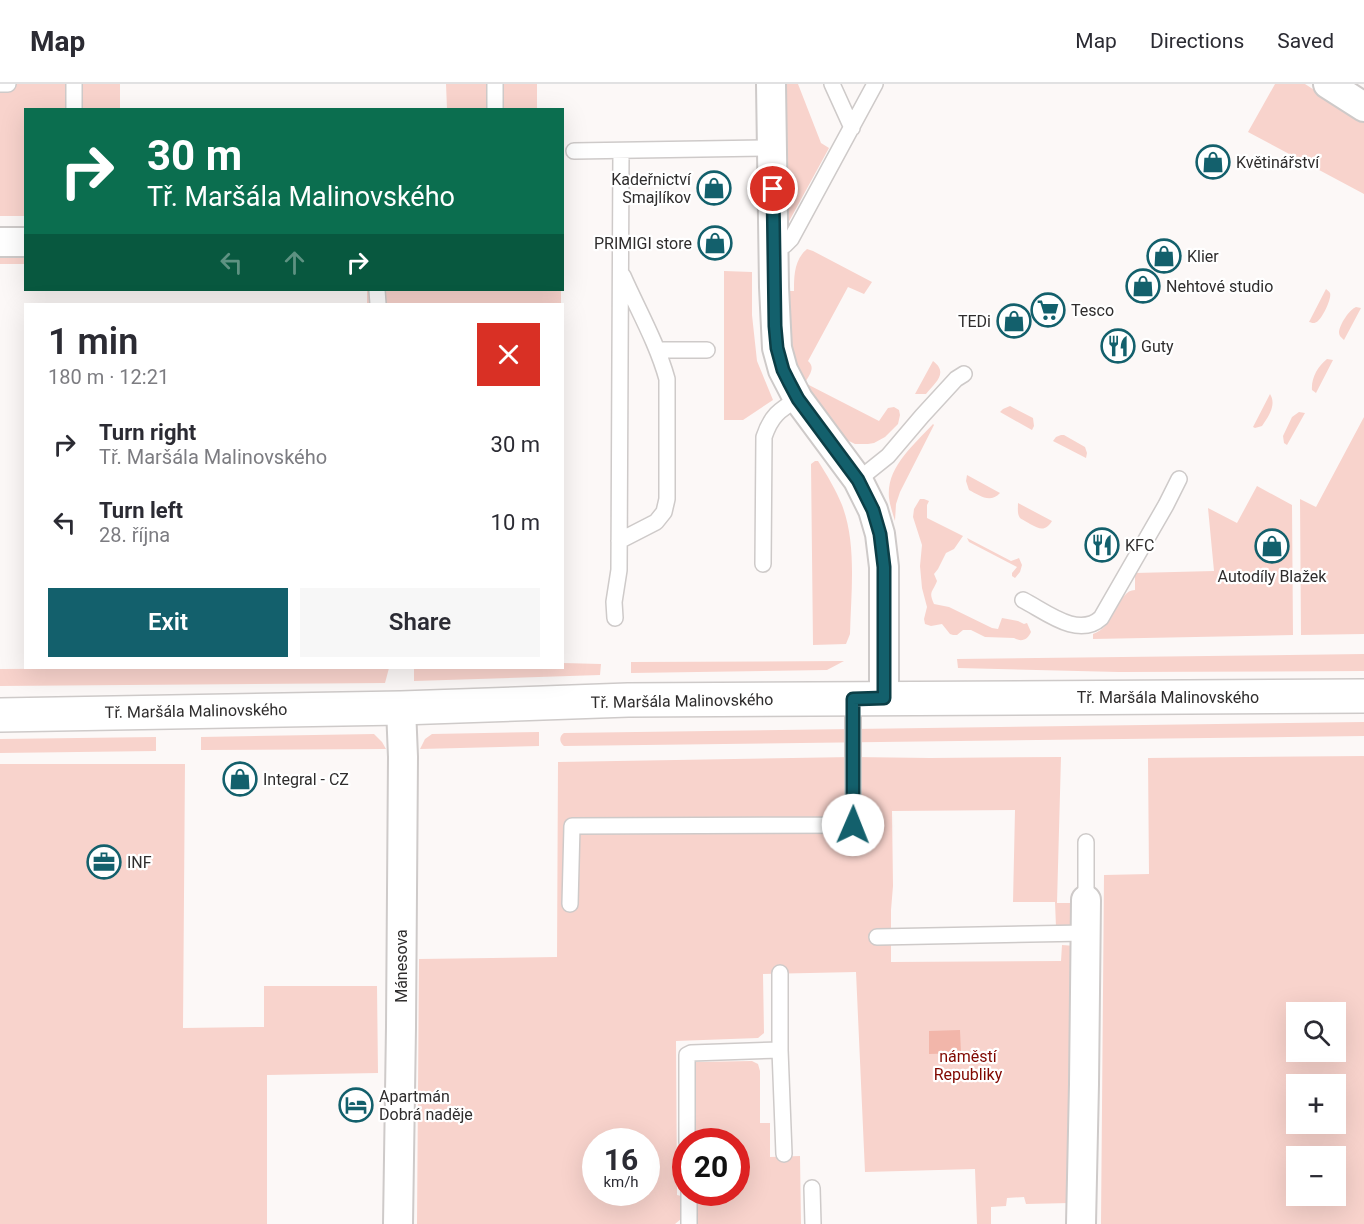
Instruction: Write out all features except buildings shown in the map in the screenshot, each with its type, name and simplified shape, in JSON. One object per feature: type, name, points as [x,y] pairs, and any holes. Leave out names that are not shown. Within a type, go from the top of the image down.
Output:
[{"type":"main road","name":"Tř. Maršála Malinovského","points":[[0,714],[401,708],[628,700],[1364,696]]},
{"type":"street","points":[[771,84],[777,348],[783,370],[798,399],[858,480],[873,510],[883,548],[868,698]]},
{"type":"street","points":[[1328,84],[1364,107]]},
{"type":"street","points":[[0,242],[24,242]]},
{"type":"street","name":"Mánesova","points":[[398,1224],[403,756],[401,708]]},
{"type":"street","points":[[1081,1224],[1086,900]]},
{"type":"lane","points":[[0,84],[8,84]]},
{"type":"lane","points":[[74,84],[74,108]]},
{"type":"lane","points":[[495,84],[495,108]]},
{"type":"lane","points":[[832,84],[852,128]]},
{"type":"lane","points":[[773,250],[791,240],[875,84]]},
{"type":"lane","points":[[574,151],[772,148]]},
{"type":"lane","points":[[615,618],[614,602],[619,570],[621,151]]},
{"type":"lane","points":[[619,541],[656,522],[664,512],[667,499],[667,379],[657,350],[620,270]]},
{"type":"lane","points":[[657,350],[706,350]]},
{"type":"lane","points":[[858,480],[888,456],[928,408],[963,374]]},
{"type":"lane","points":[[763,564],[764,437],[776,413],[798,399]]},
{"type":"lane","points":[[1023,600],[1062,621],[1089,625],[1096,622],[1101,618],[1179,479]]},
{"type":"lane","points":[[570,904],[572,826],[853,825],[868,698]]},
{"type":"lane","points":[[1086,842],[1086,900]]},
{"type":"lane","points":[[877,937],[1086,933]]},
{"type":"lane","points":[[780,973],[784,1154]]},
{"type":"lane","points":[[687,1128],[687,1056],[689,1054],[780,1050]]},
{"type":"lane","points":[[812,1188],[813,1224]]},
{"type":"lane","points":[[688,1206],[689,1224]]},
{"type":"green space","points":[[0,84],[120,84],[120,108],[24,108],[24,216],[0,216]]},
{"type":"green space","points":[[446,84],[537,84],[537,108],[447,108]]},
{"type":"green space","points":[[784,84],[798,84],[821,143],[829,148],[787,225]]},
{"type":"green space","points":[[1275,84],[1305,84],[1364,122],[1364,194],[1248,132]]},
{"type":"green space","points":[[807,249],[872,282],[864,294],[848,287],[808,361],[812,369],[805,383],[879,421],[888,408],[894,407],[899,410],[898,424],[885,437],[874,443],[855,444],[845,439],[806,388],[789,347],[786,291],[794,291],[797,263]]},
{"type":"green space","points":[[24,255],[24,264],[0,264],[0,256]]},
{"type":"green space","points":[[724,271],[752,272],[752,315],[757,361],[773,400],[743,420],[724,420]]},
{"type":"green space","points":[[1326,289],[1330,295],[1325,312],[1317,322],[1309,322]]},
{"type":"green space","points":[[367,291],[561,291],[561,303],[367,303]]},
{"type":"green space","points":[[1356,307],[1361,308],[1344,340],[1339,335],[1340,329],[1348,314]]},
{"type":"green space","points":[[1327,359],[1333,360],[1316,393],[1312,390],[1314,377]]},
{"type":"green space","points":[[933,361],[940,370],[939,378],[926,394],[915,394]]},
{"type":"green space","points":[[1270,394],[1273,402],[1271,411],[1262,426],[1255,428],[1253,427]]},
{"type":"green space","points":[[1010,406],[1033,418],[1032,430],[1000,412]]},
{"type":"green space","points":[[1299,412],[1305,413],[1287,445],[1284,443],[1283,436],[1292,417]]},
{"type":"green space","points":[[1364,417],[1364,634],[1301,635],[1300,499],[1316,507]]},
{"type":"green space","points":[[933,424],[900,492],[896,504],[895,521],[889,498],[892,476],[910,448]]},
{"type":"green space","points":[[1061,435],[1085,447],[1086,458],[1053,441]]},
{"type":"green space","points":[[818,461],[840,499],[850,536],[852,585],[850,634],[846,644],[813,645],[811,464]]},
{"type":"green space","points":[[967,475],[1000,493],[988,498],[969,490]]},
{"type":"green space","points":[[1257,486],[1292,505],[1293,635],[1093,639],[1093,634],[1107,624],[1124,596],[1135,590],[1135,573],[1214,571],[1208,508],[1237,523]]},
{"type":"green space","points":[[920,499],[929,501],[927,518],[963,536],[954,549],[946,553],[934,574],[937,581],[931,594],[934,604],[949,607],[992,628],[998,629],[1002,618],[1027,623],[1031,632],[1026,638],[1020,640],[985,637],[971,630],[963,630],[953,635],[942,624],[931,626],[925,624],[927,607],[920,566],[922,545],[913,517],[914,509]]},
{"type":"green space","points":[[1018,503],[1052,521],[1047,527],[1042,528],[1030,524],[1019,516]]},
{"type":"green space","points":[[967,538],[1011,561],[1019,558],[1022,565],[1020,572],[1015,578],[1012,573],[1017,567],[969,542]]},
{"type":"green space","points":[[1364,654],[1364,671],[1119,672],[958,668],[957,659]]},
{"type":"green space","points":[[844,661],[827,670],[631,673],[631,662]]},
{"type":"green space","points":[[564,663],[601,664],[600,675],[414,681],[414,669],[564,669]]},
{"type":"green space","points":[[0,669],[389,669],[385,683],[0,686]]},
{"type":"green space","points":[[1364,722],[1364,736],[564,746],[560,739],[564,733]]},
{"type":"green space","points":[[539,732],[539,746],[420,749],[425,739],[432,734]]},
{"type":"green space","points":[[374,734],[386,749],[201,750],[201,737]]},
{"type":"green space","points":[[156,737],[156,751],[0,753],[0,739]]},
{"type":"green space","points":[[1364,756],[1364,1224],[1101,1224],[1104,875],[1149,874],[1148,758]]},
{"type":"green space","name":"náměstí Republiky","points":[[853,757],[1061,757],[1057,903],[1078,903],[1076,926],[1056,927],[1055,902],[1013,902],[1015,810],[892,811],[891,962],[1061,961],[1062,945],[1075,946],[1070,1203],[1026,1204],[1024,1197],[1007,1198],[1006,1206],[991,1207],[991,1224],[977,1224],[975,1169],[865,1172],[856,972],[763,974],[764,1033],[758,1038],[676,1041],[677,1128],[672,1128],[672,1206],[681,1206],[681,1219],[675,1224],[417,1224],[419,959],[557,957],[558,762]]},
{"type":"green space","points":[[0,764],[185,764],[183,1028],[264,1027],[264,986],[377,986],[378,1073],[267,1075],[267,1224],[0,1224]]},
{"type":"green space","points":[[752,1061],[758,1064],[760,1123],[770,1123],[770,1157],[800,1156],[801,1224],[697,1224],[696,1206],[750,1206],[750,1128],[696,1128],[696,1062]]},
{"type":"shaded area","points":[[960,1030],[961,1053],[929,1054],[929,1031]]},
{"type":"place","name":"Květinářství","points":[[1213,162]]},
{"type":"place","name":"Kadeřnictví Smajlíkov","points":[[714,188]]},
{"type":"place","name":"PRIMIGI store","points":[[715,243]]},
{"type":"place","name":"Klier","points":[[1164,256]]},
{"type":"place","name":"Nehtové studio","points":[[1143,286]]},
{"type":"place","name":"Tesco","points":[[1048,310]]},
{"type":"place","name":"TEDi","points":[[1014,321]]},
{"type":"place","name":"Guty","points":[[1118,346]]},
{"type":"place","name":"KFC","points":[[1102,545]]},
{"type":"place","name":"Autodíly Blažek","points":[[1272,546]]},
{"type":"place","name":"Integral - CZ","points":[[240,779]]},
{"type":"place","name":"INF","points":[[104,862]]},
{"type":"place","name":"Apartmán Dobrá naděje","points":[[356,1105]]},
{"type":"route","points":[[773,189],[775,326],[777,348],[783,370],[798,399],[868,496],[883,548],[884,698],[853,699],[853,825]]}]
